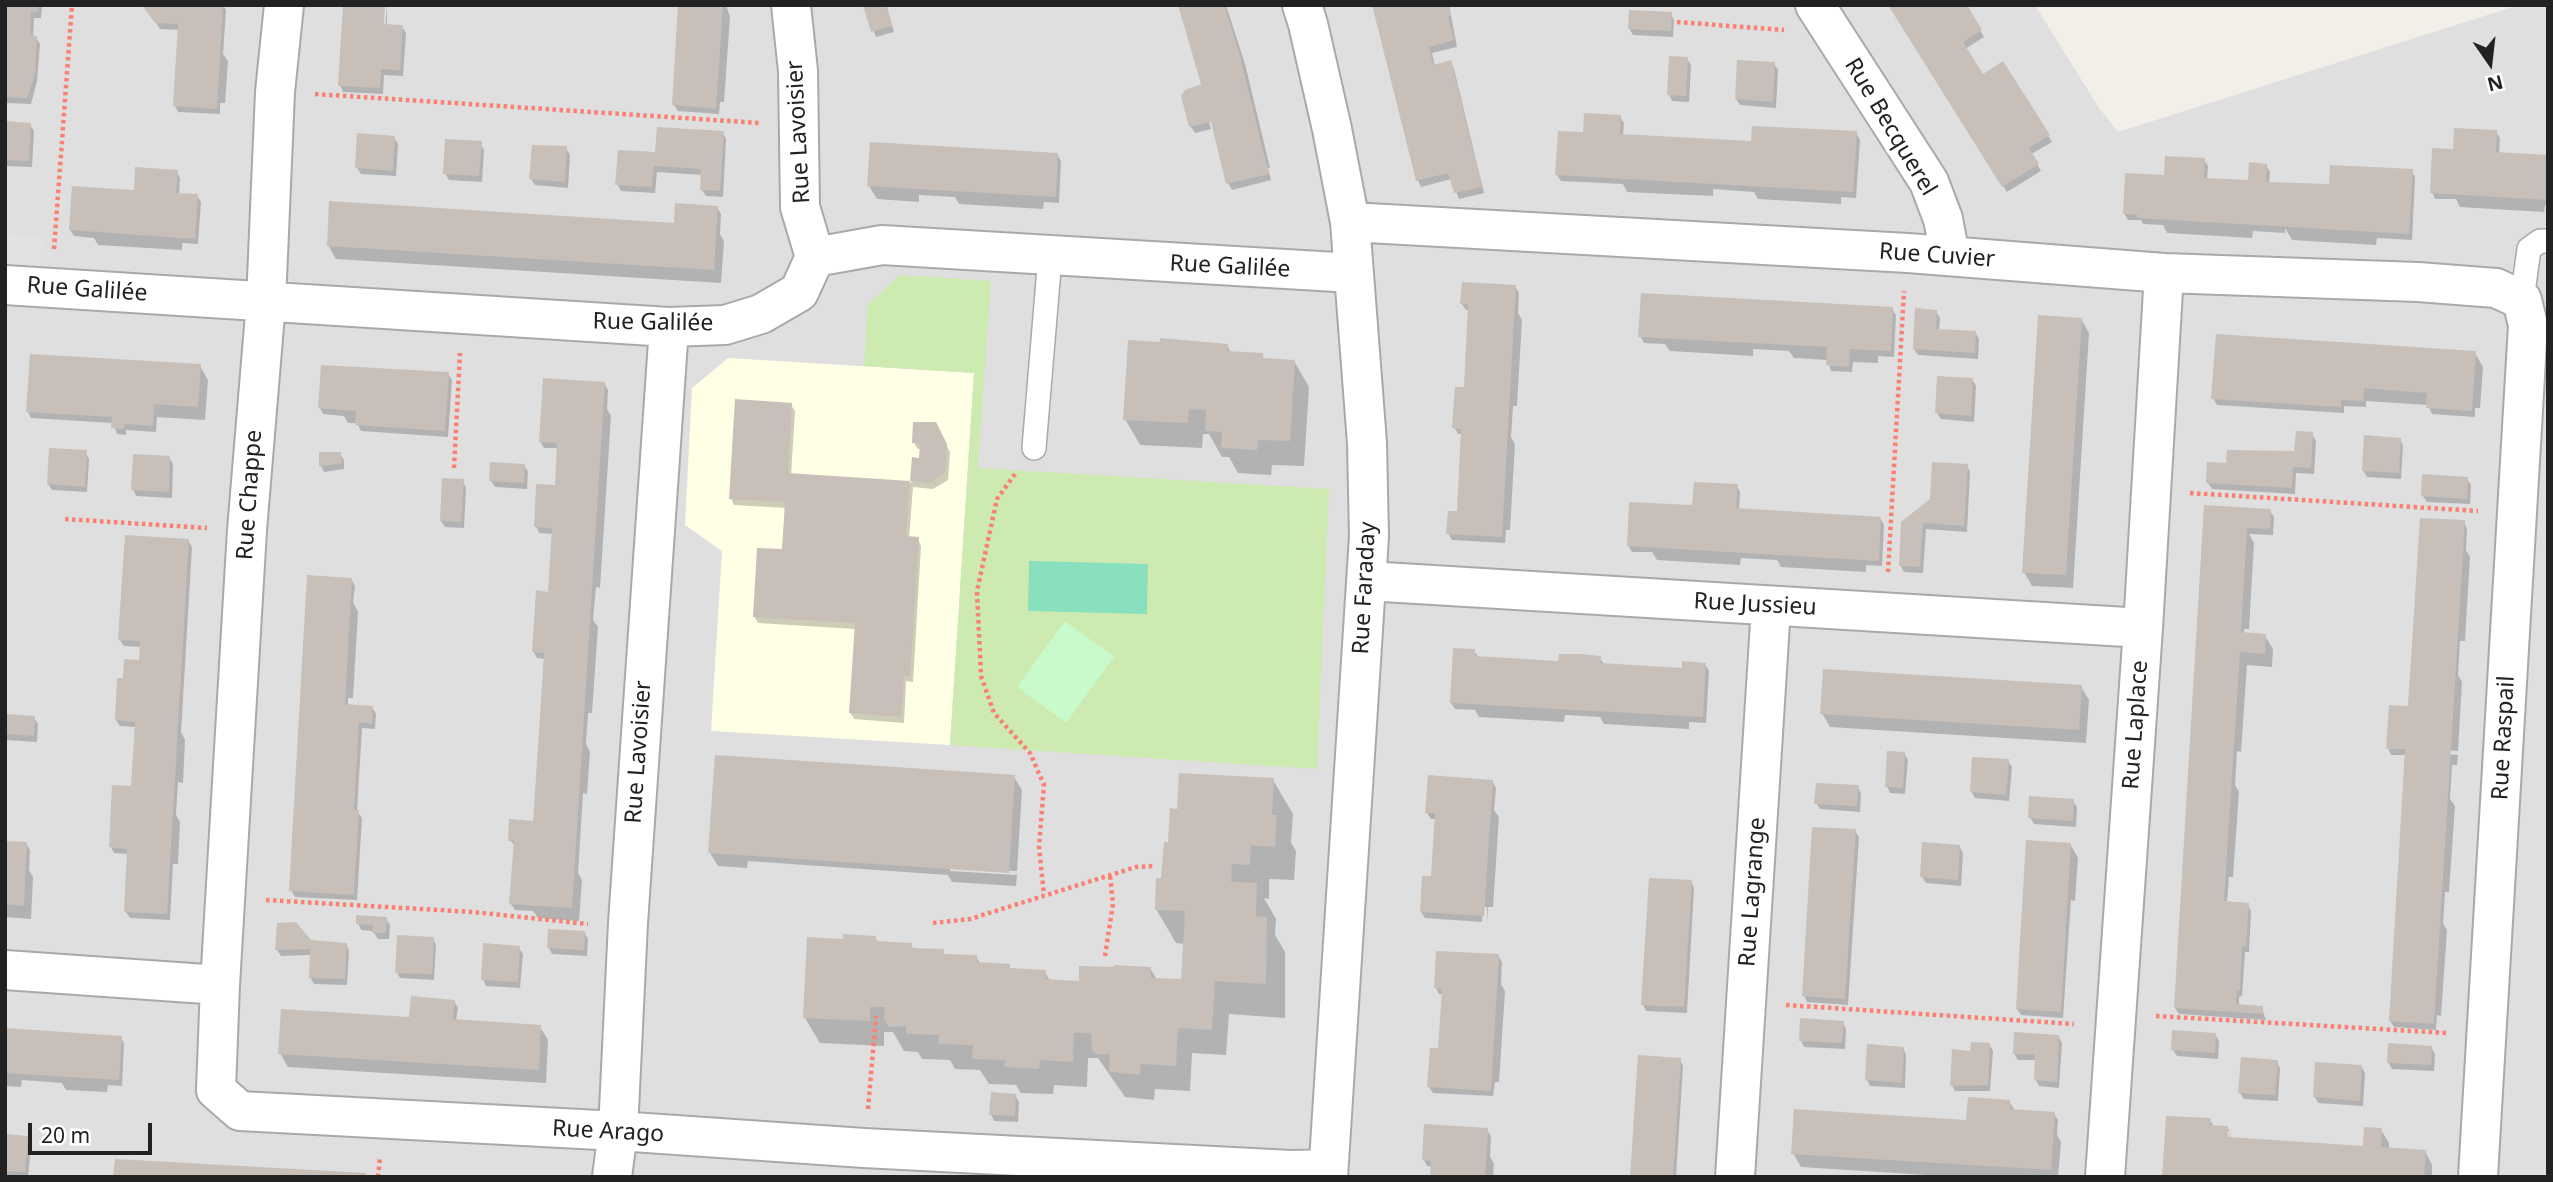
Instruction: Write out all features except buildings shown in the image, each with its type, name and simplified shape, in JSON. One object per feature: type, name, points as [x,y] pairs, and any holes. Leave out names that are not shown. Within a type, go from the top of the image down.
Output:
[{"type":"street","name":"Rue Chappe","points":[[220,985],[247,530],[266,302],[275,92],[284,5]]},
{"type":"street","name":"Rue Lavoisier","points":[[791,5],[798,71],[800,207],[815,257]]},
{"type":"street","name":"Rue Faraday","points":[[1302,5],[1332,129],[1349,222],[1367,443],[1367,581],[1328,1173]]},
{"type":"street","name":"Rue Becquerel","points":[[1820,14],[1929,182],[1943,219],[1950,256]]},
{"type":"street","name":"Rue Cuvier","points":[[1349,222],[1908,253],[2164,273],[2418,282],[2496,288],[2522,300]]},
{"type":"street","name":"Rue Galilée","points":[[5,285],[669,327],[724,325],[761,314],[799,292],[815,257],[882,245],[1353,273]]},
{"type":"street","name":"Rue Laplace","points":[[2105,1177],[2143,628],[2164,273]]},
{"type":"street","name":"Rue Raspail","points":[[2478,1177],[2528,325],[2522,300]]},
{"type":"street","name":"Rue Lavoisier","points":[[612,1177],[618,1131],[628,923],[669,327]]},
{"type":"street","name":"Rue Jussieu","points":[[1367,581],[2143,628]]},
{"type":"street","name":"Rue Lagrange","points":[[1735,1177],[1771,607]]},
{"type":"street","points":[[5,971],[220,985]]},
{"type":"street","name":"Rue Arago","points":[[220,985],[216,1090],[240,1111],[1328,1173]]},
{"type":"lane","points":[[2522,300],[2529,249],[2540,241],[2548,241]]},
{"type":"lane","points":[[1034,447],[1050,257]]},
{"type":"path","points":[[51,288],[72,5]]},
{"type":"path","points":[[1676,22],[1802,31],[1820,14]]},
{"type":"path","points":[[275,92],[799,125]]},
{"type":"path","points":[[1885,612],[1908,253]]},
{"type":"path","points":[[454,468],[464,314]]},
{"type":"path","points":[[1034,447],[997,499],[977,591],[981,676],[994,713],[1030,753],[1044,785],[1039,848],[1044,895]]},
{"type":"path","points":[[2151,491],[2331,500],[2517,514]]},
{"type":"path","points":[[65,519],[247,530]]},
{"type":"path","points":[[933,923],[970,919],[1136,867],[1153,866]]},
{"type":"path","points":[[1105,956],[1113,904],[1110,875]]},
{"type":"path","points":[[225,897],[473,912],[598,925],[628,923]]},
{"type":"path","points":[[864,1148],[876,1016]]},
{"type":"shaded area","points":[[5,5],[2035,5],[2099,108],[2118,132],[2519,5],[2548,5],[2548,1177],[5,1177]]},
{"type":"shaded area","points":[[5,234],[42,236],[40,269],[5,267]]},
{"type":"shaded area","points":[[728,358],[974,373],[950,745],[711,731],[722,551],[685,525],[692,388]]},
{"type":"green space","points":[[900,275],[991,281],[978,468],[1329,489],[1317,769],[950,745],[974,373],[864,366],[868,304]]},
{"type":"green space","points":[[1029,561],[1148,564],[1147,614],[1028,611]]},
{"type":"green space","points":[[1065,621],[1114,657],[1066,723],[1017,687]]}]
